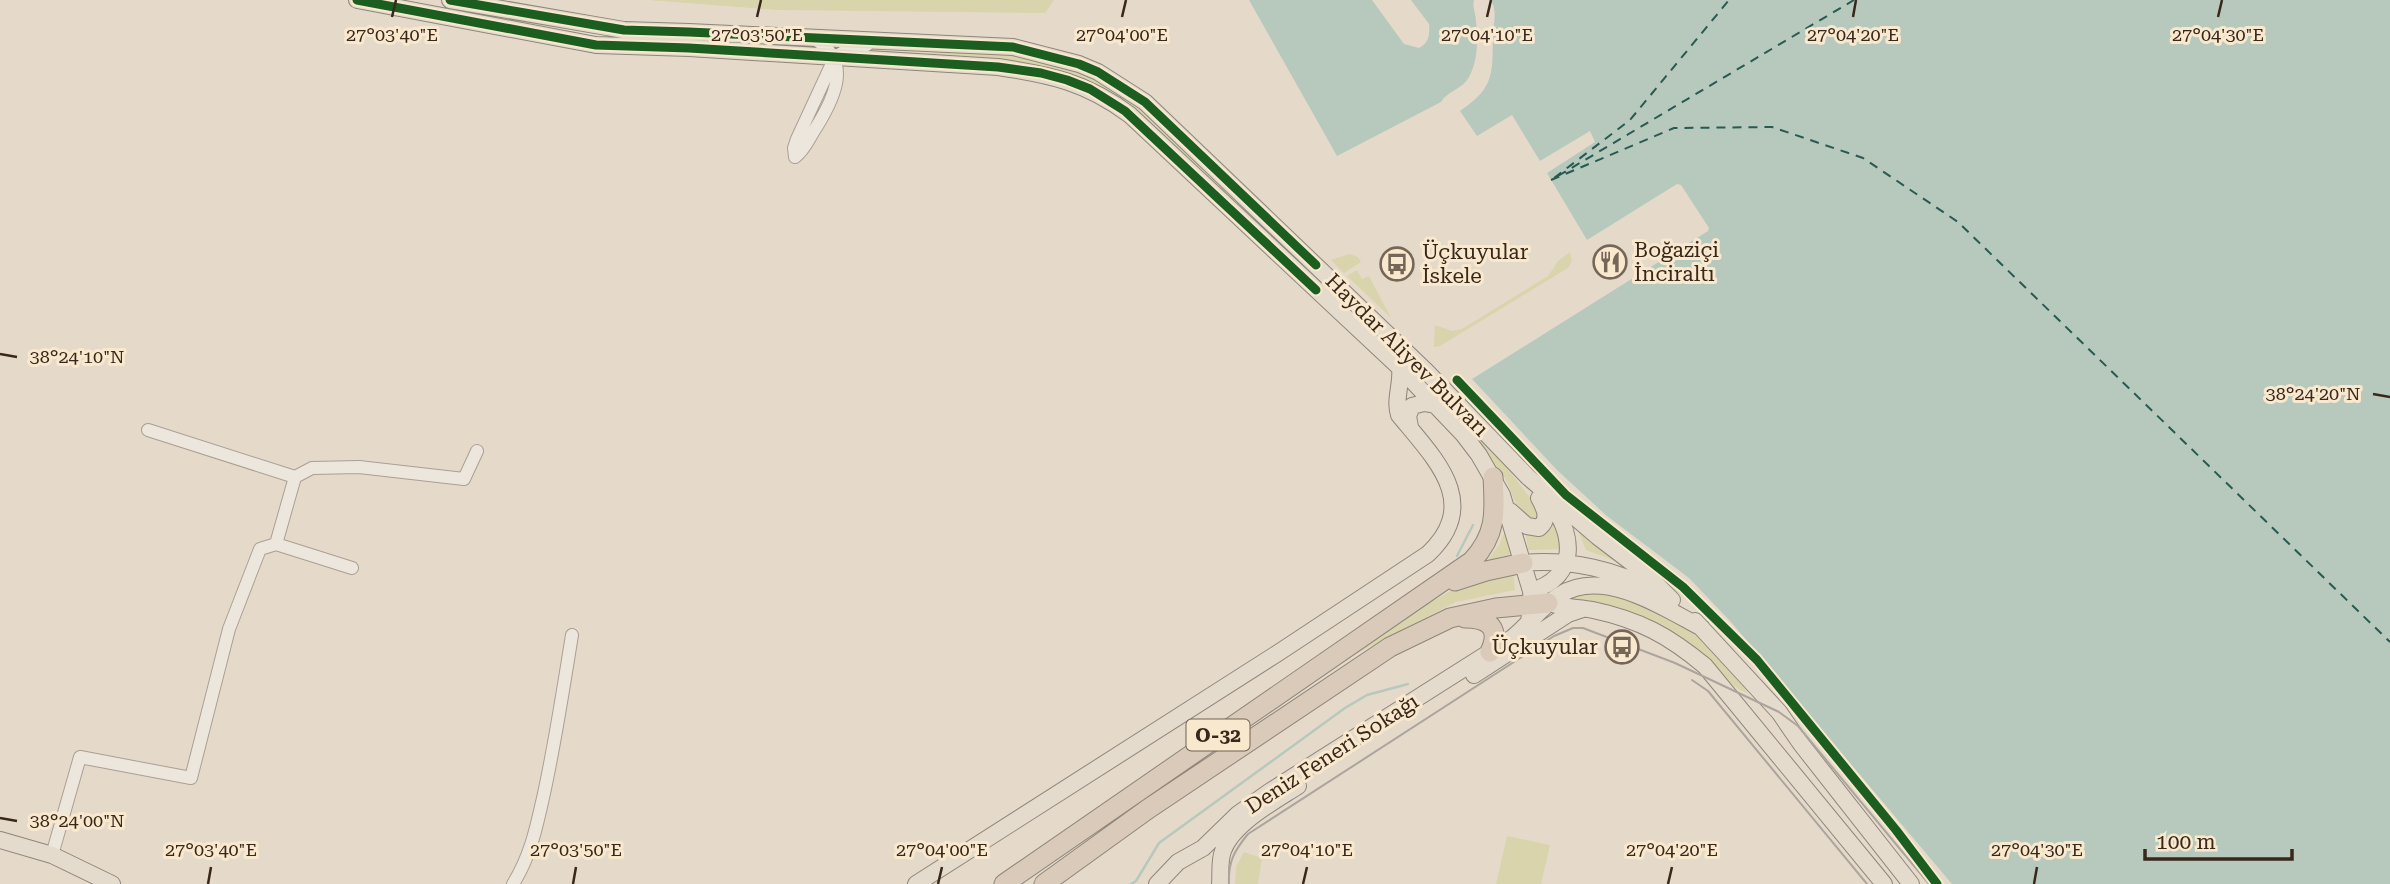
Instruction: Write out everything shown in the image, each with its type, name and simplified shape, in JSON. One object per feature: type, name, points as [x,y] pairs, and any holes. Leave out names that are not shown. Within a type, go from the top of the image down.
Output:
[{"type":"highway","points":[[1434,589],[1472,561],[1488,541],[1495,512],[1493,477]]},
{"type":"highway","points":[[1434,589],[1486,571],[1523,563]]},
{"type":"highway","name":"O-32","points":[[1004,884],[1401,608],[1434,589]]},
{"type":"highway","points":[[1450,618],[1469,606],[1535,605]]},
{"type":"highway","points":[[1450,618],[1475,618],[1489,624],[1494,633],[1495,655]]},
{"type":"highway","name":"O-32","points":[[1044,884],[1148,809],[1390,647],[1450,618]]},
{"type":"main road","name":"Haydar Aliyev Bulvarı","points":[[357,0],[596,45],[813,37],[1013,47],[1054,56],[1098,72],[1145,102],[1416,362],[1528,477],[1644,572],[1672,600]]},
{"type":"main road","name":"Haydar Aliyev Bulvarı","points":[[450,0],[689,40],[835,57],[998,67],[1041,73],[1090,89],[1130,115],[1400,368],[1463,434],[1493,477],[1508,510],[1535,605]]},
{"type":"main road","points":[[916,884],[1428,554],[1447,531],[1453,502],[1452,492],[1439,467],[1397,408],[1401,386],[1400,368]]},
{"type":"main road","points":[[1410,428],[1408,416],[1412,406],[1424,402],[1435,405]]},
{"type":"main road","points":[[1508,510],[1531,528],[1544,523],[1545,510],[1528,477]]},
{"type":"main road","points":[[1495,655],[1512,638],[1566,564],[1566,533],[1561,520],[1528,477]]},
{"type":"main road","points":[[1523,563],[1566,564],[1620,574],[1672,600],[1702,628],[1779,712],[1911,884]]},
{"type":"main road","points":[[1535,605],[1578,587],[1616,588],[1633,593],[1702,628]]},
{"type":"main road","points":[[1535,605],[1586,608],[1622,617],[1659,631],[1706,666],[1884,884]]},
{"type":"main road","points":[[1495,655],[1568,614],[1586,608]]},
{"type":"main road","name":"Deniz Feneri Sokağı","points":[[1157,884],[1178,862],[1203,848],[1238,814],[1269,792],[1495,655]]},
{"type":"main road","name":"Deniz Feneri Sokağı","points":[[1221,883],[1223,852],[1228,841],[1245,822],[1495,655]]},
{"type":"main road","points":[[0,839],[52,855],[111,884]]},
{"type":"main road","points":[[1171,884],[1171,875],[1178,862],[1195,857],[1210,860],[1217,868],[1221,883]]},
{"type":"street","points":[[813,37],[826,45],[835,57],[837,80],[835,93],[803,149],[795,157],[797,139],[835,57],[852,47],[941,44]]},
{"type":"street","points":[[148,430],[295,477],[312,468],[359,467],[464,480],[477,451]]},
{"type":"street","points":[[276,544],[295,477]]},
{"type":"street","points":[[52,855],[80,757],[191,778],[229,629],[260,548],[276,544],[352,568]]},
{"type":"street","points":[[513,884],[525,865],[553,755],[572,635]]},
{"type":"shaded area","points":[[647,0],[1054,0],[1045,13],[778,10]]},
{"type":"shaded area","points":[[1249,0],[1372,0],[1404,44],[1419,48],[1428,38],[1429,24],[1411,0],[1474,0],[1476,57],[1466,81],[1441,102],[1337,156]]},
{"type":"shaded area","points":[[1491,0],[2390,0],[2390,884],[1952,884],[1731,622],[1689,578],[1607,516],[1558,471],[1472,379],[1709,228],[1681,185],[1677,184],[1587,240],[1547,173],[1595,142],[1590,131],[1540,161],[1512,115],[1477,136],[1460,111],[1480,94],[1490,78],[1495,16]]},
{"type":"shaded area","points":[[858,49],[930,53],[954,49],[1014,53],[1095,76],[1127,95],[1311,267],[1309,276],[1092,85],[1053,69],[1020,63],[851,54]]},
{"type":"shaded area","points":[[1570,252],[1572,261],[1568,268],[1440,346],[1434,347],[1435,325],[1452,331],[1462,329],[1548,276],[1558,261]]},
{"type":"shaded area","points":[[1349,254],[1358,257],[1361,262],[1344,273],[1331,260]]},
{"type":"shaded area","points":[[1357,270],[1362,279],[1369,276],[1391,318],[1347,276]]},
{"type":"shaded area","points":[[1323,279],[1454,407],[1541,512],[1539,522],[1525,525],[1505,478],[1466,430],[1323,286]]},
{"type":"shaded area","points":[[1511,441],[1562,494],[1597,525],[1655,566],[1702,606],[1756,662],[1935,884],[1932,884],[1828,752],[1746,656],[1691,604],[1548,486],[1510,450]]},
{"type":"shaded area","points":[[1552,516],[1567,549],[1528,550],[1526,535],[1545,530]]},
{"type":"shaded area","points":[[1506,529],[1516,553],[1487,561],[1499,545]]},
{"type":"shaded area","points":[[1578,530],[1616,561],[1586,550]]},
{"type":"shaded area","points":[[1513,572],[1515,590],[1456,602],[1336,664],[1364,640],[1456,588]]},
{"type":"shaded area","points":[[1601,590],[1630,596],[1693,630],[1726,662],[1748,693],[1731,683],[1694,646],[1662,625],[1626,610],[1570,599],[1583,593]]},
{"type":"shaded area","points":[[1507,836],[1550,845],[1541,884],[1496,884]]},
{"type":"shaded area","points":[[1244,852],[1262,858],[1258,884],[1235,884],[1236,867]]},
{"type":"waterway","points":[[1457,556],[1473,525]]},
{"type":"waterway","points":[[1131,884],[1136,881],[1159,843],[1345,708],[1367,695],[1408,684]]},
{"type":"ferry route","points":[[1554,178],[1630,120],[1729,0]]},
{"type":"ferry route","points":[[1558,176],[1854,0]]},
{"type":"ferry route","points":[[1551,180],[1674,128],[1772,127],[1863,158],[1958,222],[2390,642]]},
{"type":"tram line","points":[[1229,884],[1233,857],[1248,834],[1554,636],[1573,628],[1583,628],[1675,663],[1779,712],[1798,726],[1929,884]]},
{"type":"tram line","points":[[1692,680],[1708,691],[1867,884]]},
{"type":"cycle path","points":[[357,0],[596,45],[998,67],[1067,80],[1090,89],[1125,111],[1316,290]]},
{"type":"cycle path","points":[[450,0],[624,30],[1013,47],[1079,64],[1098,72],[1145,102],[1316,265]]},
{"type":"cycle path","points":[[1457,380],[1566,495],[1683,587],[1757,660],[1937,884]]},
{"type":"place","name":"Boğaziçi İnciraltı","points":[[1610,262]]},
{"type":"place","name":"Üçkuyular İskele","points":[[1397,264]]},
{"type":"place","name":"Üçkuyular","points":[[1622,647]]}]
